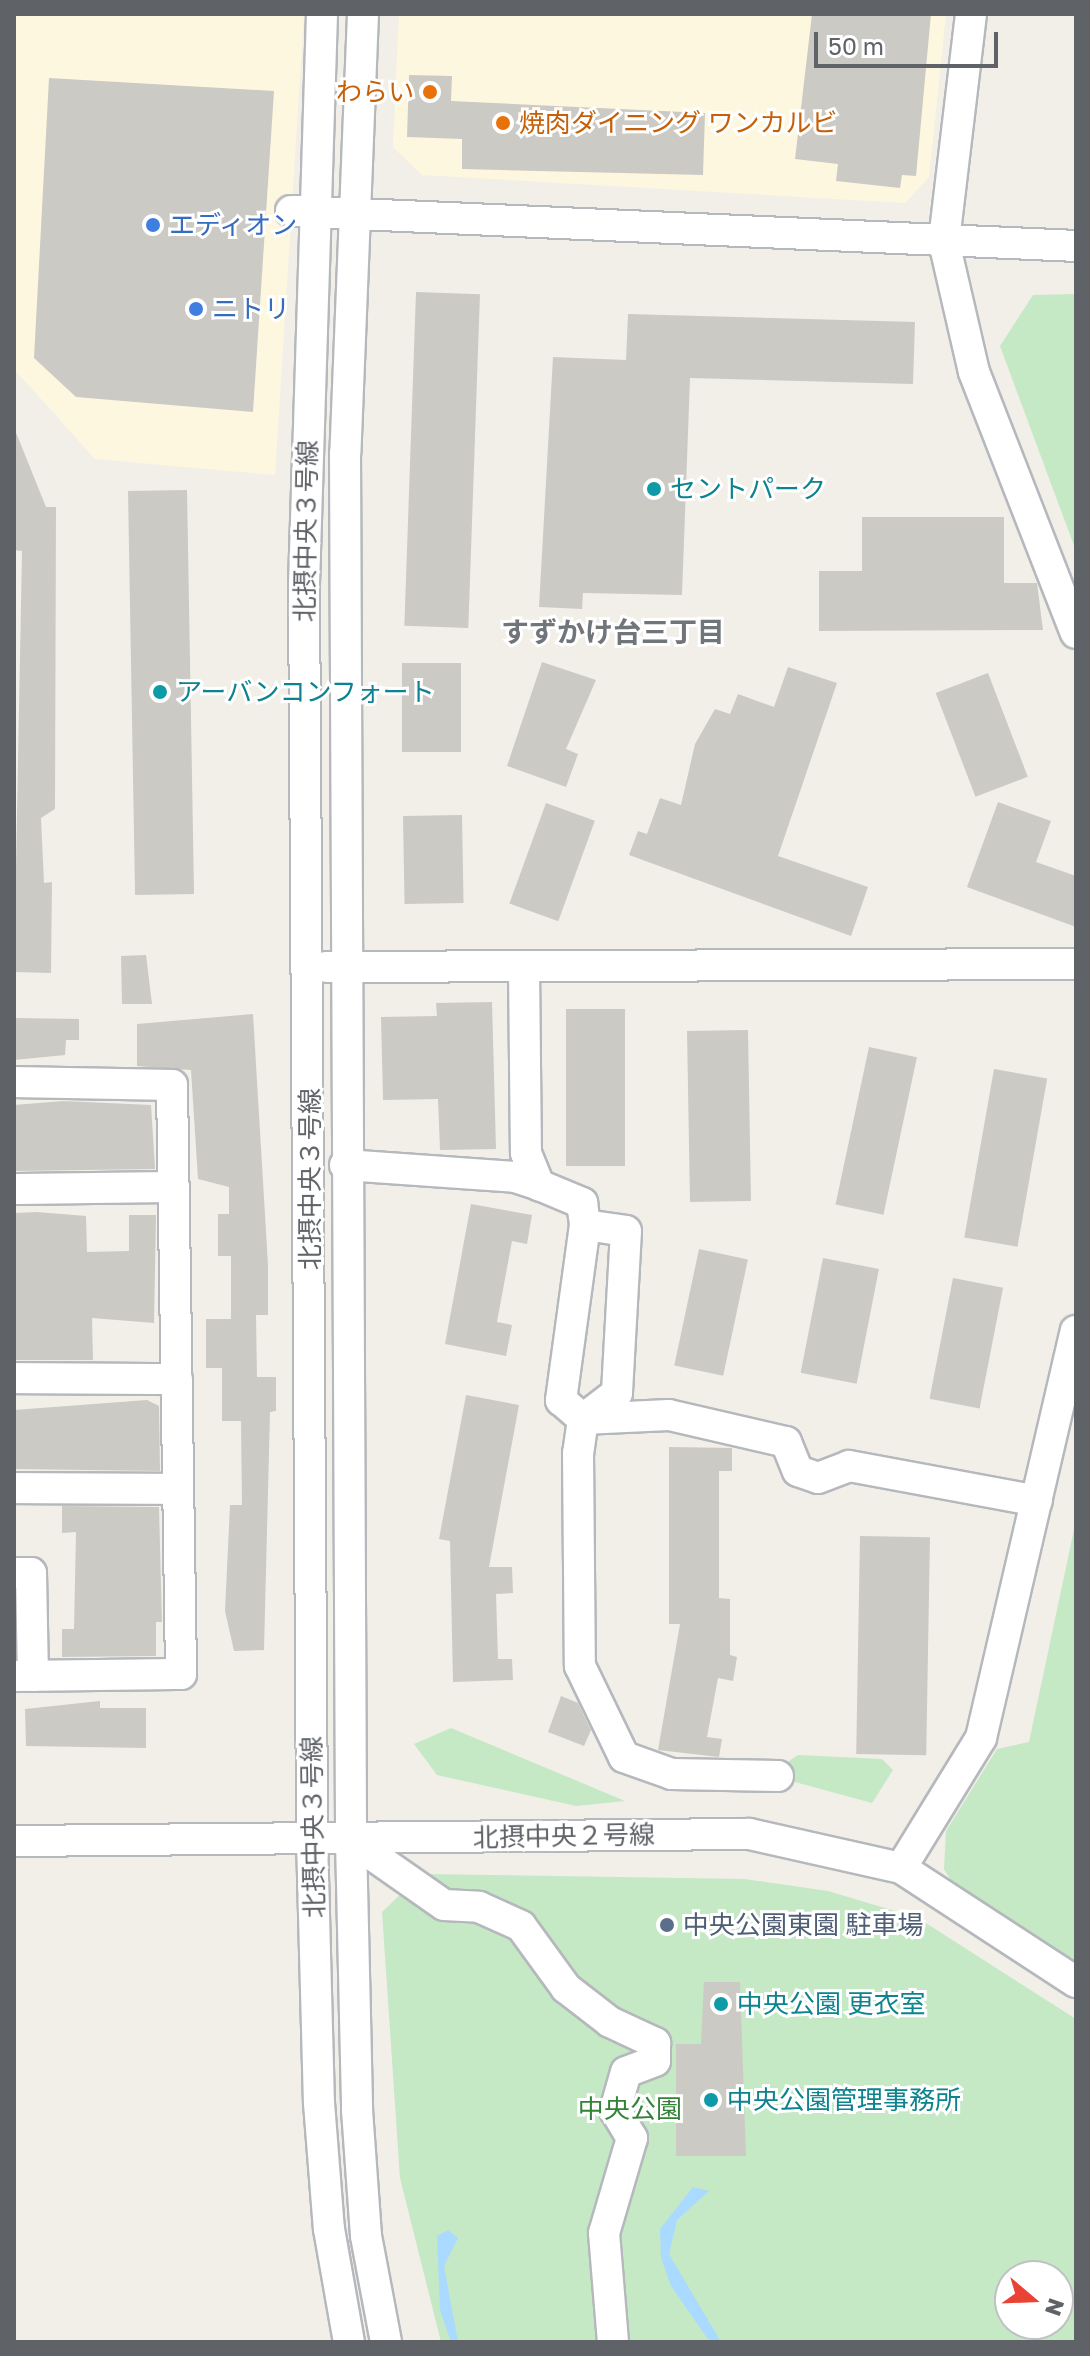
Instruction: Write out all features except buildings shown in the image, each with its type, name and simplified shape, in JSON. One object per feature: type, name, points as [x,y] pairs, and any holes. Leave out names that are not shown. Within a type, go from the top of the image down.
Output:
[{"type":"street","name":"北摂中央３号線","points":[[322,14],[302,211],[312,1838],[319,2103],[329,2229],[349,2342]]},
{"type":"street","name":"北摂中央３号線","points":[[363,14],[345,453],[344,967],[351,1840],[359,2142],[366,2236],[386,2342]]},
{"type":"street","points":[[971,14],[944,242],[974,372],[1076,633]]},
{"type":"street","points":[[302,211],[1076,246]]},
{"type":"street","points":[[308,966],[524,968],[1076,964]]},
{"type":"street","points":[[524,968],[526,1153],[539,1185]]},
{"type":"street","points":[[14,1082],[172,1085],[181,1674],[23,1676],[31,1573],[14,1573]]},
{"type":"street","points":[[345,1165],[539,1185],[582,1203],[585,1225],[561,1400],[583,1419],[669,1415],[786,1442],[798,1471],[818,1478],[849,1466],[1037,1501]]},
{"type":"street","points":[[14,1189],[174,1187]]},
{"type":"street","points":[[583,1419],[617,1393],[626,1231],[585,1225]]},
{"type":"street","points":[[901,1868],[981,1738],[1076,1331]]},
{"type":"street","points":[[14,1378],[177,1379]]},
{"type":"street","points":[[583,1419],[580,1666],[624,1757],[672,1774],[778,1776]]},
{"type":"street","points":[[14,1488],[178,1489]]},
{"type":"street","name":"北摂中央２号線","points":[[14,1841],[749,1834],[901,1868],[1076,1982]]},
{"type":"street","points":[[351,1840],[444,1905],[479,1907],[521,1926],[566,1988],[610,2022],[655,2043],[655,2061],[626,2072],[615,2110],[632,2138],[604,2233],[613,2342]]},
{"type":"shaded area","points":[[14,14],[304,14],[275,475],[95,459],[14,369]]},
{"type":"shaded area","points":[[399,14],[946,14],[929,177],[905,203],[422,175],[393,147]]},
{"type":"green space","points":[[1076,294],[1076,551],[1000,346],[1033,295]]},
{"type":"green space","points":[[1076,1520],[1076,1965],[955,1887],[944,1869],[946,1831],[997,1749],[1029,1742]]},
{"type":"green space","points":[[451,1728],[625,1801],[576,1806],[437,1775],[414,1744]]},
{"type":"green space","points":[[798,1755],[882,1759],[893,1770],[872,1803],[784,1779],[786,1763]]},
{"type":"green space","name":"中央公園","points":[[422,1874],[744,1879],[828,1891],[918,1918],[1076,2019],[1076,2342],[441,2342],[400,2178],[382,1912]]},
{"type":"water","points":[[693,2187],[709,2191],[677,2220],[669,2254],[721,2342],[710,2342],[671,2286],[661,2258],[660,2229]]},
{"type":"water","points":[[448,2230],[458,2238],[444,2266],[458,2342],[451,2342],[440,2310],[437,2236]]},
{"type":"place","name":"わらい","points":[[430,92]]},
{"type":"place","name":"焼肉ダイニング ワンカルビ","points":[[503,123]]},
{"type":"place","name":"エディオン","points":[[153,225]]},
{"type":"place","name":"ニトリ","points":[[196,309]]},
{"type":"place","name":"セントパーク","points":[[654,489]]},
{"type":"place","name":"アーバンコンフォート","points":[[160,692]]},
{"type":"place","name":"中央公園東園 駐車場","points":[[667,1925]]},
{"type":"place","name":"中央公園 更衣室","points":[[721,2004]]},
{"type":"place","name":"中央公園管理事務所","points":[[711,2100]]},
{"type":"district","name":"すずかけ台三丁目","points":[[613,632]]}]
